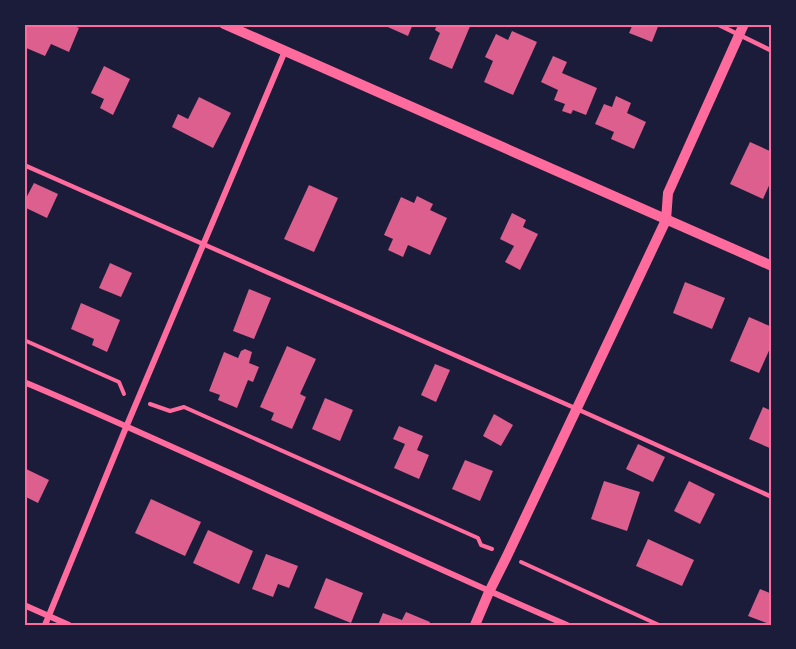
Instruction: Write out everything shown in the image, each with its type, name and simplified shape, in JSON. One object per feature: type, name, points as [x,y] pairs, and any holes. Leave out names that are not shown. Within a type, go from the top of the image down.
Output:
[{"type":"street","points":[[224,24],[772,266]]},
{"type":"street","points":[[475,625],[489,591],[666,220],[668,193],[741,29]]},
{"type":"street","points":[[45,625],[285,51]]},
{"type":"street","points":[[24,382],[127,425],[567,625]]},
{"type":"street","points":[[24,605],[69,625]]},
{"type":"lane","points":[[717,24],[741,29],[772,51]]},
{"type":"lane","points":[[24,165],[772,497]]},
{"type":"path","points":[[24,340],[119,382],[123,394],[170,411],[184,407],[478,538],[481,545],[659,625]]},
{"type":"building","points":[[24,24],[69,24],[79,28],[69,52],[51,44],[45,56],[24,47]]},
{"type":"building","points":[[381,24],[413,24],[408,36]]},
{"type":"building","points":[[437,24],[471,24],[452,69],[429,59],[440,33],[435,30]]},
{"type":"building","points":[[633,24],[659,24],[652,42],[629,33]]},
{"type":"building","points":[[512,31],[537,42],[513,95],[484,82],[493,61],[485,57],[496,34],[508,40]]},
{"type":"building","points":[[553,56],[567,62],[562,73],[597,88],[586,115],[573,110],[571,114],[562,111],[565,104],[554,100],[558,90],[541,82]]},
{"type":"building","points":[[104,66],[130,79],[113,115],[100,108],[104,99],[91,93]]},
{"type":"building","points":[[616,96],[631,103],[627,113],[646,122],[634,149],[611,139],[614,132],[595,124],[604,104],[612,107]]},
{"type":"building","points":[[199,97],[231,113],[213,148],[172,127],[178,114],[188,119]]},
{"type":"building","points":[[750,142],[772,152],[772,179],[763,199],[730,184]]},
{"type":"building","points":[[34,183],[58,194],[47,218],[24,207],[24,202]]},
{"type":"building","points":[[309,185],[338,198],[314,252],[284,239]]},
{"type":"building","points":[[417,196],[433,204],[430,210],[447,218],[430,255],[408,245],[403,257],[388,250],[393,239],[384,235],[401,197],[414,203]]},
{"type":"building","points":[[512,213],[526,220],[523,227],[538,234],[520,270],[505,262],[514,246],[500,239]]},
{"type":"building","points":[[110,263],[132,273],[121,297],[99,288]]},
{"type":"building","points":[[685,282],[725,298],[712,329],[673,313]]},
{"type":"building","points":[[249,289],[271,298],[254,339],[233,331]]},
{"type":"building","points":[[81,303],[120,320],[107,352],[92,345],[94,339],[71,329]]},
{"type":"building","points":[[749,317],[772,327],[772,344],[759,373],[730,361]]},
{"type":"building","points":[[287,346],[316,359],[300,394],[306,397],[292,429],[271,420],[274,413],[260,407]]},
{"type":"building","points":[[245,349],[252,352],[249,363],[259,367],[253,382],[248,380],[237,408],[218,400],[220,395],[209,391],[224,352],[238,358],[241,351]]},
{"type":"building","points":[[435,364],[450,370],[436,402],[421,395]]},
{"type":"building","points":[[325,398],[353,410],[340,441],[312,429]]},
{"type":"building","points":[[763,407],[772,411],[772,449],[749,439]]},
{"type":"building","points":[[494,414],[513,425],[501,446],[483,436]]},
{"type":"building","points":[[399,426],[423,436],[417,450],[429,455],[419,479],[394,468],[405,444],[393,439]]},
{"type":"building","points":[[638,444],[665,457],[653,482],[626,469]]},
{"type":"building","points":[[465,460],[493,471],[480,501],[452,489]]},
{"type":"building","points":[[24,468],[49,480],[38,503],[24,496]]},
{"type":"building","points":[[604,481],[640,492],[627,531],[591,519]]},
{"type":"building","points":[[689,481],[715,494],[700,524],[674,511]]},
{"type":"building","points":[[151,499],[201,522],[185,556],[135,533]]},
{"type":"building","points":[[208,530],[253,551],[239,584],[193,563]]},
{"type":"building","points":[[648,539],[694,560],[682,586],[636,566]]},
{"type":"building","points":[[266,554],[298,566],[289,588],[278,584],[273,597],[252,589]]},
{"type":"building","points":[[326,578],[363,593],[351,623],[314,608]]},
{"type":"building","points":[[760,589],[772,594],[772,625],[748,616]]},
{"type":"building","points":[[406,612],[430,622],[429,625],[378,625],[383,613],[402,620]]}]
